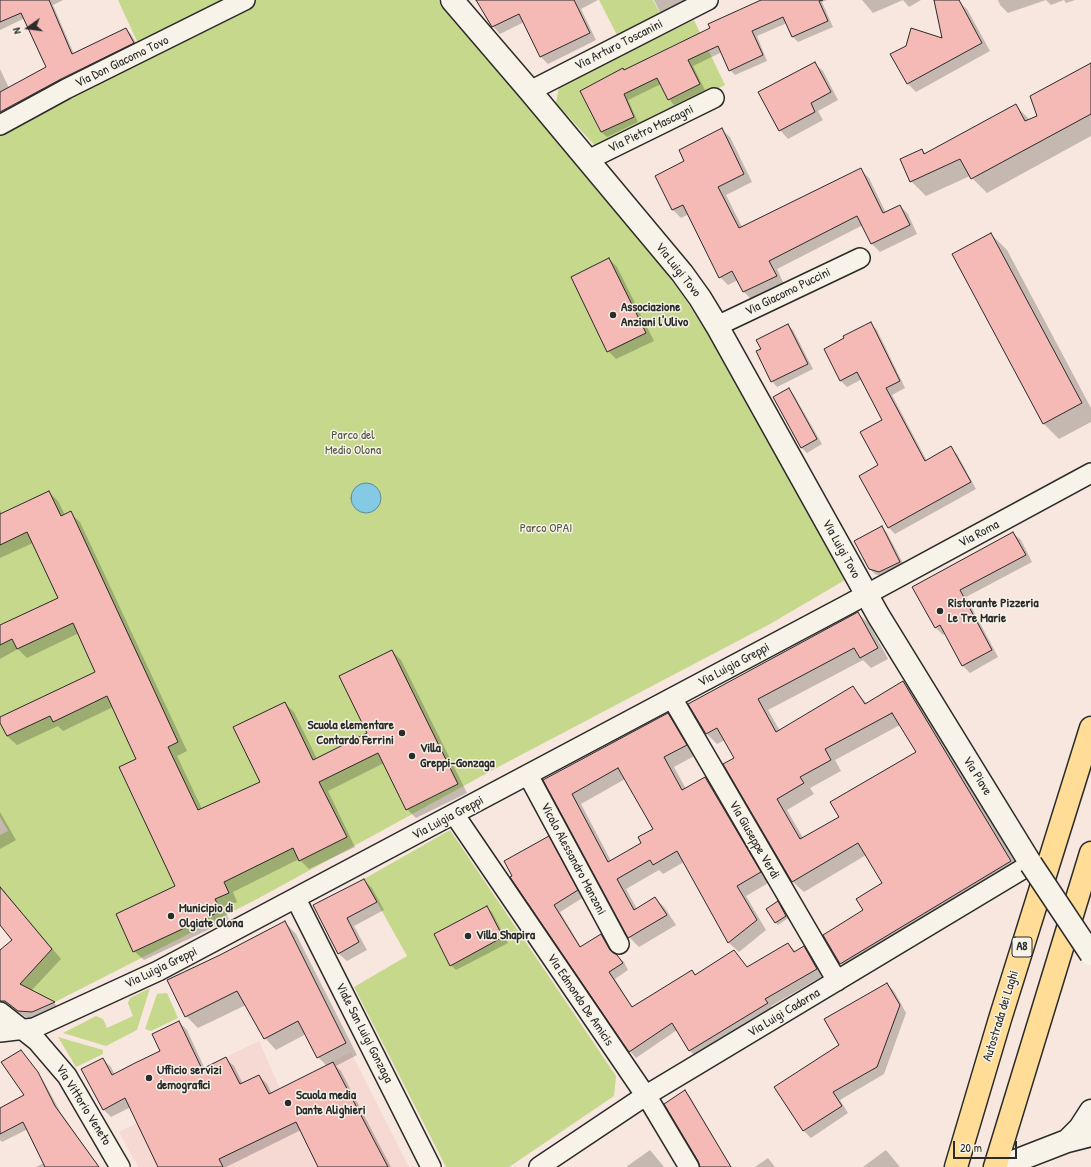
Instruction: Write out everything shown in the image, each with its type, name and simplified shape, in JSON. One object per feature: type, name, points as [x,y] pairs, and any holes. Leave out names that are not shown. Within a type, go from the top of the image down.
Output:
[{"type":"highway","name":"Autostrada dei Laghi","points":[[956,1167],[1000,1019],[1091,728]]},
{"type":"highway","points":[[995,1167],[1091,854]]},
{"type":"street","name":"Via Don Giacomo Tovo","points":[[0,125],[66,89],[245,0]]},
{"type":"street","name":"Via Luigi Tovo","points":[[452,0],[588,160],[687,280],[717,326],[867,594]]},
{"type":"street","name":"Via Arturo Toscanini","points":[[530,91],[708,0]]},
{"type":"street","name":"Via Pietro Mascagni","points":[[588,160],[714,98]]},
{"type":"street","name":"Via Giacomo Puccini","points":[[717,326],[860,258]]},
{"type":"street","name":"Via Roma","points":[[867,594],[1091,473]]},
{"type":"street","name":"Via Luigia Greppi","points":[[0,1032],[34,1028],[158,971],[296,899],[867,594]]},
{"type":"street","name":"Via Piave","points":[[867,594],[1031,864],[1091,954]]},
{"type":"street","name":"Via Giuseppe Verdi","points":[[672,698],[837,981]]},
{"type":"street","name":"Vicolo Alessandro Manzoni","points":[[528,775],[618,944]]},
{"type":"street","name":"Via Edmondo De Amicis","points":[[454,814],[645,1096],[690,1167]]},
{"type":"street","name":"Via Luigi Cadorna","points":[[539,1167],[645,1096],[1031,864]]},
{"type":"street","name":"Viale San Luigi Gonzaga","points":[[296,899],[431,1167]]},
{"type":"street","name":"Via Vittorio Veneto","points":[[0,1012],[24,1030],[47,1051],[67,1076],[120,1167]]},
{"type":"street","points":[[1062,1143],[1080,1128],[1091,1111]]},
{"type":"street","points":[[1000,1167],[1062,1143],[1091,1135]]},
{"type":"shaded area","name":"Scuola media Dante Alighieri","points":[[259,1041],[280,1089],[351,1052],[409,1167],[138,1167],[119,1132],[137,1123],[240,1084],[226,1057]]},
{"type":"green space","name":"Parco del Medio Olona","points":[[118,0],[438,0],[541,117],[630,225],[681,293],[724,358],[845,580],[770,624],[500,766],[259,898],[55,1002],[20,984],[52,949],[0,887],[0,835],[8,831],[0,817],[0,125],[142,52]]},
{"type":"green space","points":[[599,0],[653,0],[660,13],[617,35]]},
{"type":"green space","points":[[694,20],[725,85],[597,148],[556,103],[559,86]],"holes":[[[689,38],[698,55],[688,60],[700,84],[668,100],[648,58]],[[623,68],[634,89],[624,94],[633,117],[601,132],[580,91]]]},
{"type":"green space","points":[[450,830],[616,1076],[614,1096],[509,1167],[446,1167],[354,987],[407,956],[364,879]],"holes":[[[487,906],[503,937],[450,966],[434,934]]]},
{"type":"green space","points":[[150,988],[137,1030],[106,1046],[63,1033],[96,1016],[103,1019],[107,1028],[133,1016],[128,1003],[130,998]]},
{"type":"green space","points":[[167,993],[178,1018],[151,1031],[145,1029],[157,994]]},
{"type":"green space","points":[[58,1037],[103,1050],[103,1054],[76,1067]]},
{"type":"water","points":[[366,483],[377,487],[381,498],[377,509],[366,513],[355,509],[351,498],[355,487]]},
{"type":"building","points":[[0,0],[49,0],[72,54],[126,28],[134,43],[61,79],[0,112],[0,92],[46,67],[21,13],[0,22]]},
{"type":"building","points":[[476,0],[574,0],[590,33],[540,57],[519,14],[492,27]]},
{"type":"building","points":[[761,0],[823,0],[819,1],[828,21],[792,37],[783,17],[752,31],[763,55],[729,71],[718,46],[688,60],[700,84],[668,100],[657,78],[624,94],[634,117],[601,132],[580,91],[623,68],[624,70],[710,28],[708,24]]},
{"type":"building","points":[[934,0],[959,0],[982,43],[907,84],[890,54],[906,46],[911,28],[942,38]]},
{"type":"building","points":[[815,62],[831,92],[811,103],[815,112],[779,131],[758,92]]},
{"type":"building","points":[[1091,63],[1091,114],[971,179],[960,159],[910,182],[900,159],[922,149],[924,154],[1016,104],[1025,121],[1037,116],[1030,96]]},
{"type":"building","points":[[722,128],[744,174],[718,187],[739,228],[861,168],[883,213],[900,205],[910,225],[871,244],[857,216],[769,261],[777,276],[743,292],[732,271],[719,278],[683,205],[672,210],[655,176],[684,161],[679,150]]},
{"type":"building","points":[[991,233],[1082,403],[1043,424],[952,254]]},
{"type":"building","name":"Associazione Anziani l'Ulivo","points":[[609,258],[646,333],[607,352],[571,277]]},
{"type":"building","points":[[871,322],[900,381],[886,388],[925,461],[951,446],[971,482],[888,528],[859,476],[878,465],[860,432],[882,420],[857,372],[840,381],[824,349],[844,338],[843,336]]},
{"type":"building","points":[[788,324],[808,364],[771,382],[756,351],[761,349],[756,340]]},
{"type":"building","points":[[789,388],[817,439],[801,448],[773,397]]},
{"type":"building","points":[[49,491],[61,516],[71,511],[178,742],[168,747],[198,810],[260,782],[233,727],[285,702],[313,760],[367,733],[339,676],[392,650],[458,784],[406,810],[378,753],[319,782],[347,837],[299,861],[293,848],[224,882],[229,893],[215,899],[221,911],[133,952],[116,914],[175,886],[119,767],[136,759],[107,696],[53,722],[50,716],[7,736],[0,723],[0,717],[95,672],[73,623],[17,649],[12,639],[0,645],[0,625],[58,598],[27,532],[0,545],[0,514]]},
{"type":"building","points":[[882,526],[900,562],[879,572],[869,569],[854,541]]},
{"type":"building","points":[[1013,532],[1026,555],[960,590],[992,650],[962,666],[940,625],[935,628],[912,587]]},
{"type":"building","points":[[858,612],[878,648],[860,658],[854,648],[758,699],[776,732],[853,686],[865,704],[903,681],[1011,861],[840,964],[823,935],[863,910],[856,899],[882,883],[858,843],[792,882],[723,764],[734,758],[717,728],[706,734],[688,704]],"holes":[[[892,713],[916,752],[830,802],[839,817],[800,839],[777,799],[804,783],[800,777],[831,760],[825,749]]]},
{"type":"building","points":[[668,713],[687,745],[664,757],[682,790],[705,777],[761,872],[737,886],[757,920],[728,943],[677,851],[653,865],[650,860],[617,879],[634,910],[655,897],[667,915],[628,938],[543,780]],"holes":[[[618,768],[653,829],[638,837],[641,843],[608,862],[572,794]]]},
{"type":"building","points":[[549,836],[578,890],[554,905],[580,947],[601,934],[610,950],[617,955],[623,963],[609,972],[632,1007],[692,970],[695,975],[734,950],[747,967],[788,943],[794,952],[804,946],[817,969],[765,999],[768,1003],[689,1051],[672,1023],[629,1052],[510,877],[512,876],[504,861]]},
{"type":"building","points":[[364,879],[377,902],[347,918],[359,942],[338,954],[313,905]]},
{"type":"building","points":[[0,887],[52,949],[20,984],[55,1002],[32,1012],[18,1011],[5,1001],[0,1001],[0,950],[12,940],[0,925]]},
{"type":"building","points":[[778,901],[786,916],[775,923],[766,909]]},
{"type":"building","name":"Villa Shapira","points":[[487,906],[503,937],[450,966],[434,934]]},
{"type":"building","points":[[285,921],[346,1043],[317,1058],[298,1021],[264,1039],[237,991],[185,1017],[167,980],[220,955]]},
{"type":"building","points":[[887,983],[900,1005],[877,1067],[833,1092],[842,1106],[803,1131],[774,1087],[839,1045],[824,1019]]},
{"type":"building","name":"Scuola media Dante Alighieri","points":[[179,1021],[202,1069],[226,1057],[240,1084],[259,1075],[269,1094],[333,1062],[388,1167],[318,1167],[296,1122],[219,1159],[223,1167],[158,1167],[125,1098],[103,1110],[81,1069],[103,1058],[112,1075],[160,1051],[152,1034]]},
{"type":"building","points":[[21,1050],[38,1072],[55,1106],[99,1167],[45,1167],[23,1122],[0,1134],[0,1108],[24,1095],[1,1062]]},
{"type":"building","points":[[685,1090],[731,1167],[700,1167],[698,1161],[664,1104]]},
{"type":"place","name":"Associazione Anziani l'Ulivo","points":[[613,315]]},
{"type":"place","name":"Ristorante Pizzeria Le Tre Marie","points":[[940,611]]},
{"type":"place","name":"Scuola elementare Contardo Ferrini","points":[[402,733]]},
{"type":"place","name":"Villa Greppi-Gonzaga","points":[[412,756]]},
{"type":"place","name":"Municipio di Olgiate Olona","points":[[171,916]]},
{"type":"place","name":"Villa Shapira","points":[[468,936]]},
{"type":"place","name":"Ufficio servizi demografici","points":[[149,1078]]},
{"type":"place","name":"Scuola media Dante Alighieri","points":[[288,1103]]},
{"type":"park label","name":"Parco OPAI","points":[[546,529]]}]
